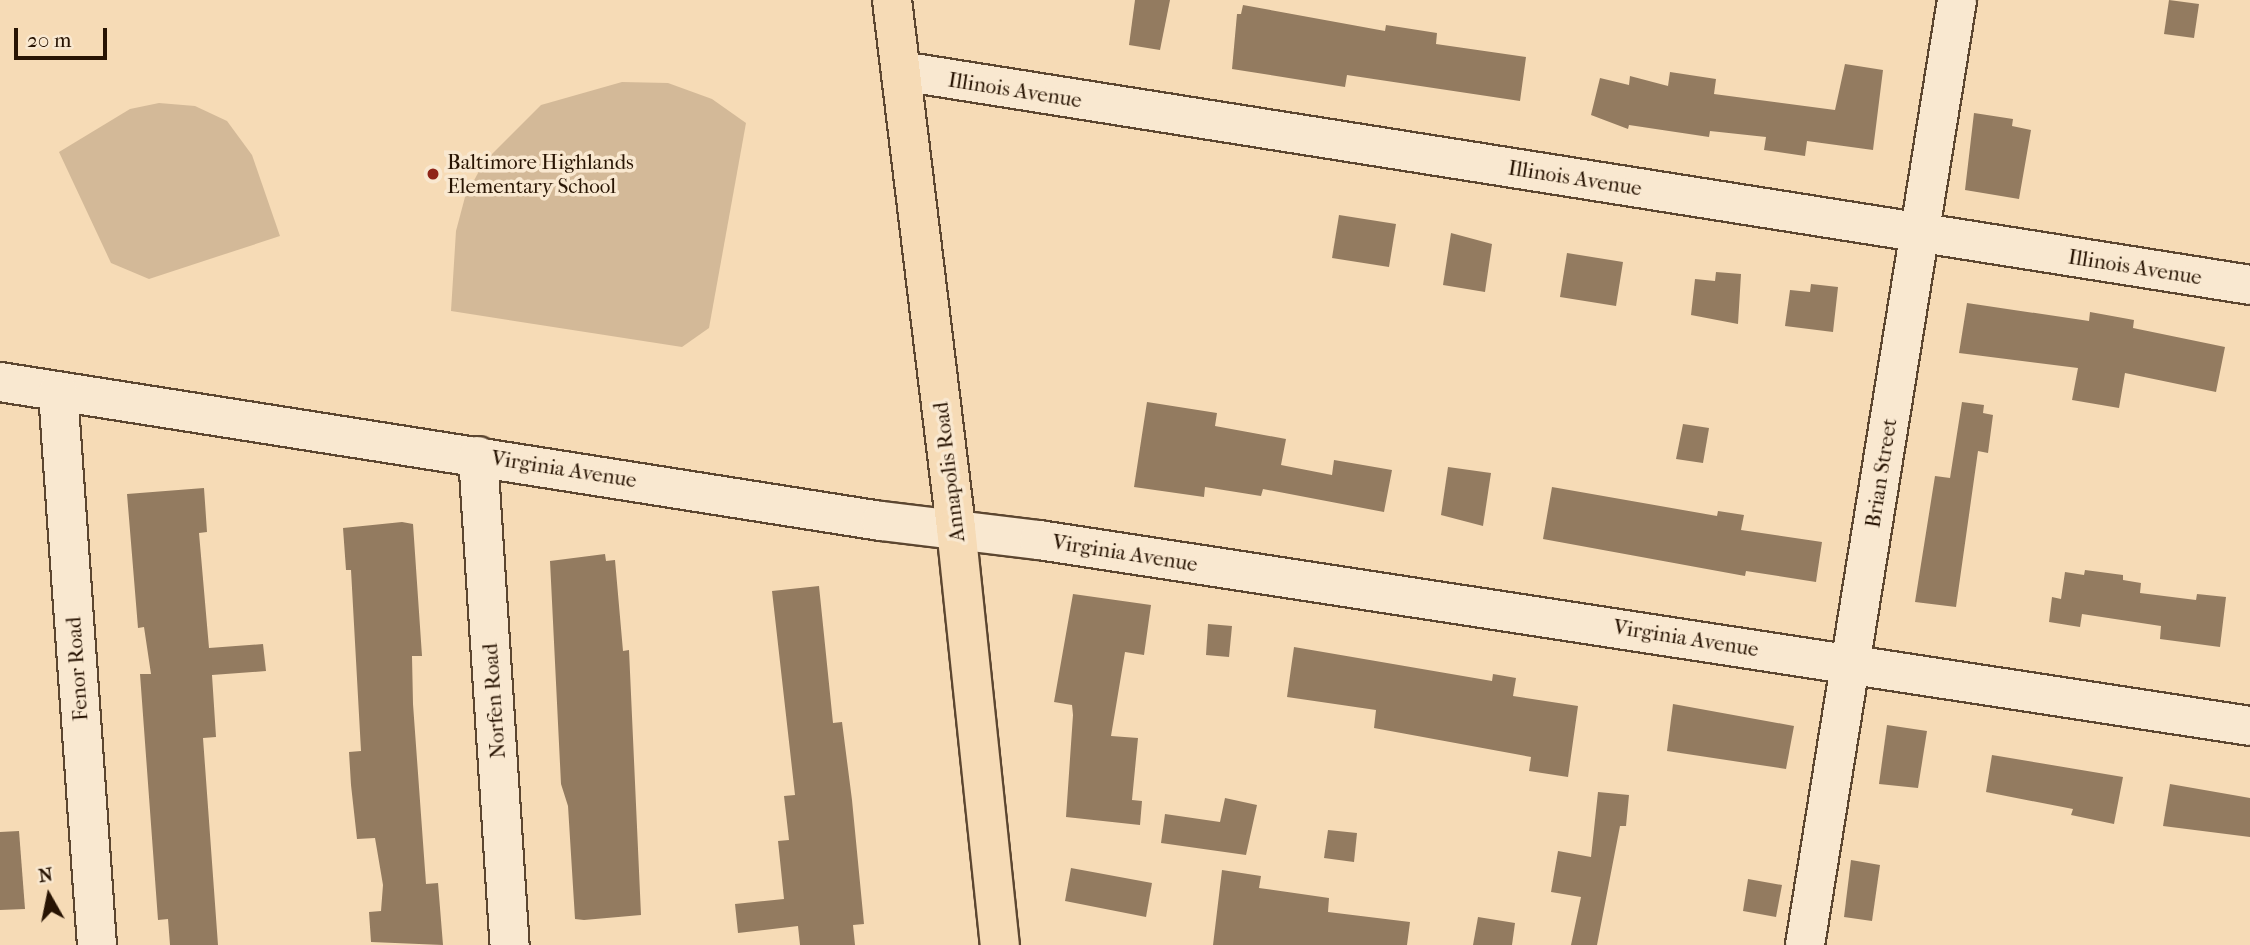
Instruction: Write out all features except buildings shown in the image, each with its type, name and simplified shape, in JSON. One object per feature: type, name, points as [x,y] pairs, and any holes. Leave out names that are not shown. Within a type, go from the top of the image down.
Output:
[{"type":"main road","name":"Annapolis Road","points":[[892,0],[956,528],[999,945]]},
{"type":"street","name":"Brian Street","points":[[1805,945],[1958,0]]},
{"type":"street","name":"Illinois Avenue","points":[[901,72],[2250,285]]},
{"type":"street","name":"Virginia Avenue","points":[[0,382],[881,521],[956,528],[2250,726]]},
{"type":"street","name":"Fenor Road","points":[[58,392],[97,945]]},
{"type":"street","name":"Norfen Road","points":[[478,456],[510,945]]},
{"type":"shaded area","points":[[622,82],[668,83],[712,99],[746,123],[709,328],[682,347],[451,311],[456,231],[465,197],[484,162],[541,105]]},
{"type":"shaded area","points":[[159,103],[195,106],[227,121],[252,155],[280,236],[149,279],[111,263],[59,152],[130,109]]},
{"type":"place","name":"Baltimore Highlands Elementary School","points":[[433,174]]}]
